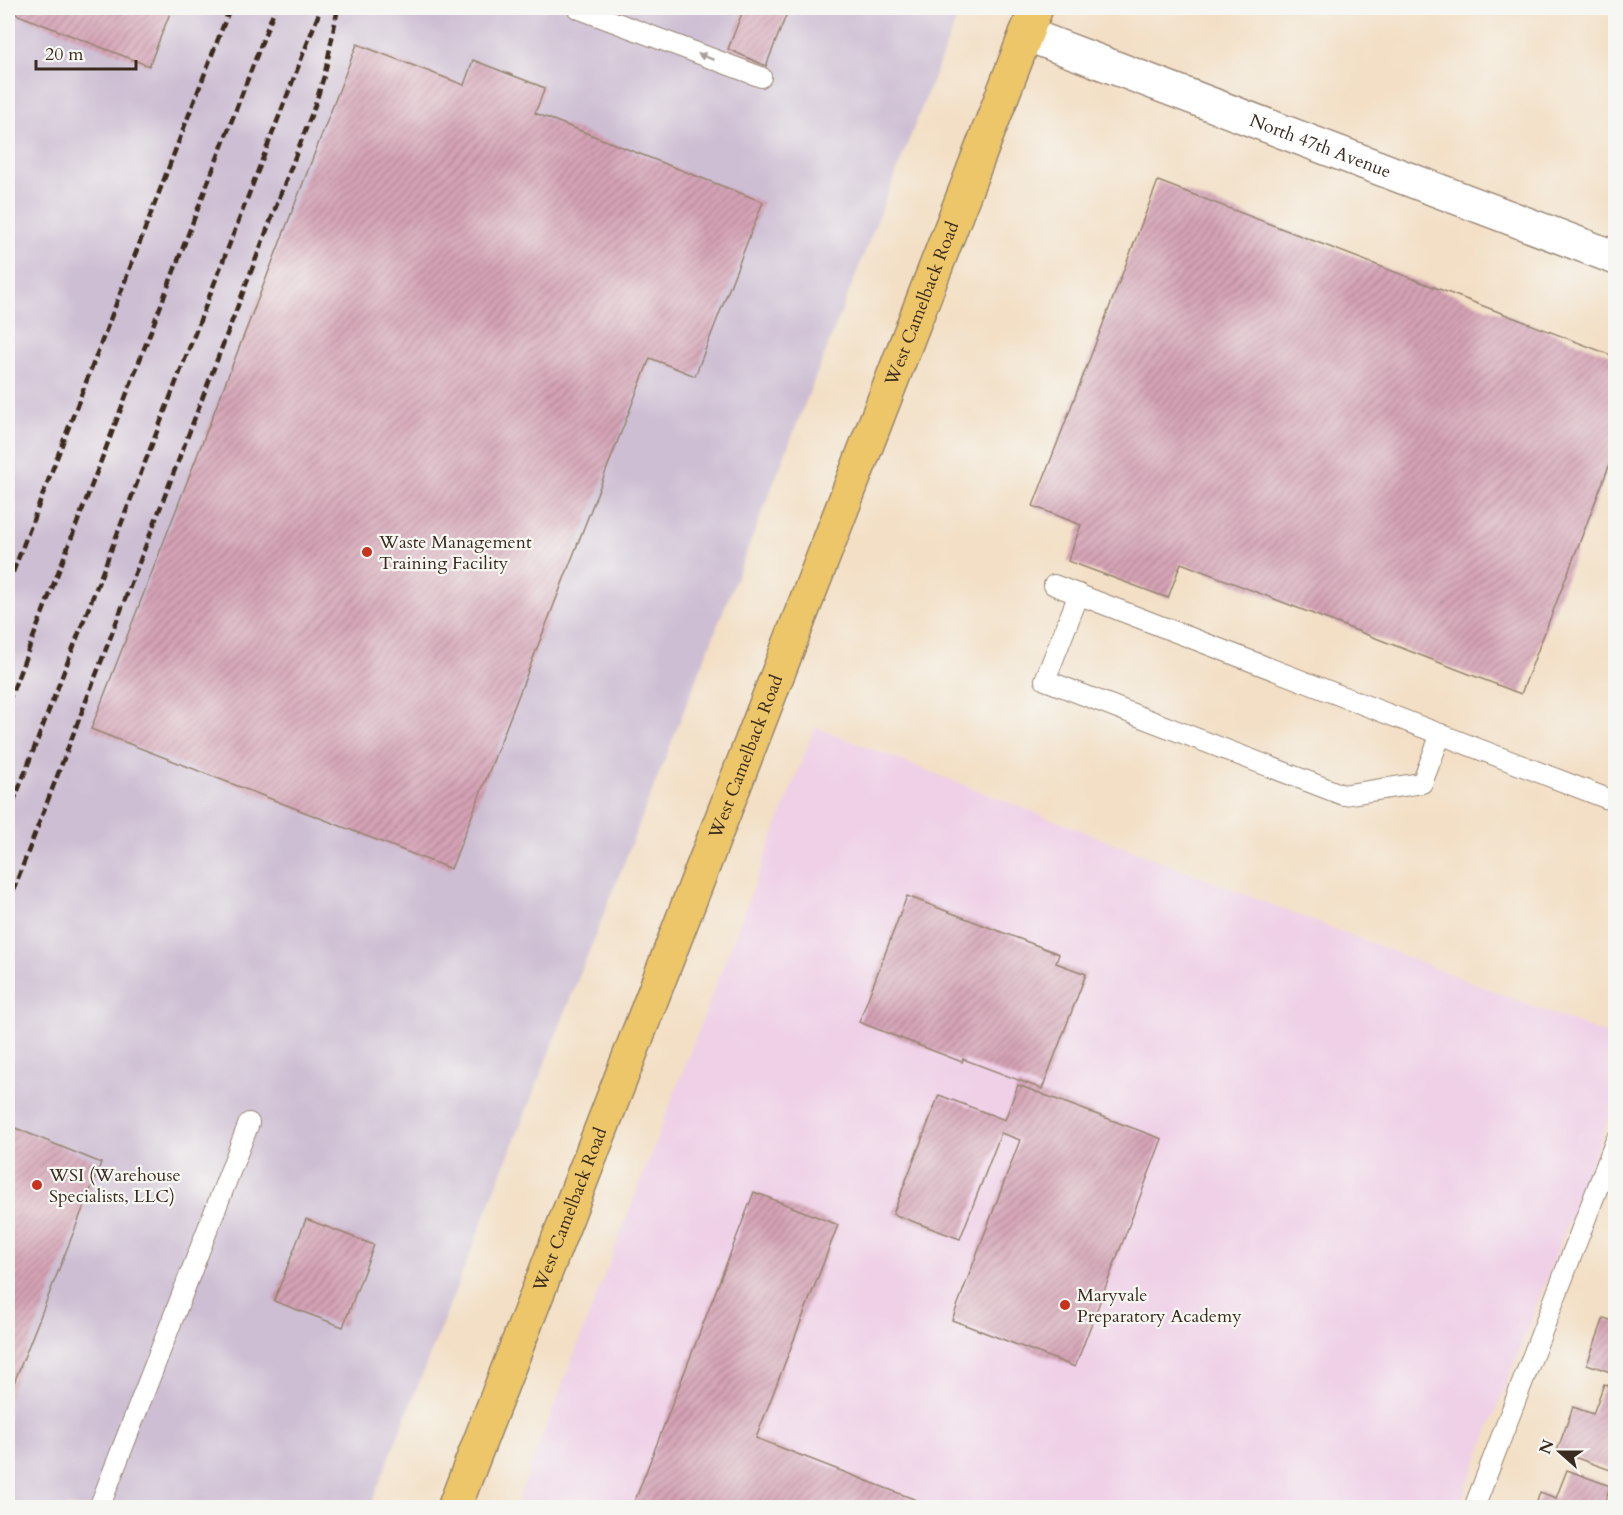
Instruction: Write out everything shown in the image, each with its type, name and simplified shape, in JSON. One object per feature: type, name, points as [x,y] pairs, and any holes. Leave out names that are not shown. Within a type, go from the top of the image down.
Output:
[{"type":"main road","name":"West Camelback Road","points":[[454,1508],[988,137],[1031,21]]},
{"type":"street","name":"North 47th Avenue","points":[[1031,21],[1616,258]]},
{"type":"lane","points":[[577,8],[761,77]]},
{"type":"lane","points":[[1054,585],[1616,802]]},
{"type":"lane","points":[[1078,594],[1045,680],[1056,685],[1343,795],[1422,783],[1441,735]]},
{"type":"lane","points":[[99,1508],[249,1123]]},
{"type":"lane","points":[[1474,1508],[1616,1140]]},
{"type":"shaded area","points":[[8,8],[961,8],[370,1507],[8,1507]]},
{"type":"shaded area","name":"Maryvale Preparatory Academy","points":[[815,727],[1615,1038],[1615,1102],[1459,1507],[515,1508]]},
{"type":"building","points":[[8,8],[172,8],[149,66],[8,11]]},
{"type":"building","points":[[744,8],[789,8],[766,66],[728,49]]},
{"type":"building","name":"Waste Management Training Facility","points":[[357,44],[464,85],[473,60],[545,88],[535,113],[763,202],[695,376],[650,358],[451,869],[91,729]]},
{"type":"building","points":[[1158,181],[1616,357],[1616,448],[1521,694],[1181,563],[1168,598],[1068,561],[1081,525],[1033,506]]},
{"type":"building","points":[[907,896],[1059,954],[1056,963],[1086,974],[1042,1089],[963,1059],[962,1062],[859,1022]]},
{"type":"building","points":[[1018,1085],[1162,1139],[1075,1367],[952,1320],[1020,1140],[1001,1133],[960,1239],[893,1214],[939,1095],[1005,1120]]},
{"type":"building","points":[[8,1125],[101,1163],[8,1398]]},
{"type":"building","points":[[754,1192],[838,1225],[756,1438],[937,1508],[647,1508],[634,1503]]},
{"type":"building","points":[[306,1219],[374,1245],[343,1327],[274,1301]]},
{"type":"building","points":[[1604,1318],[1616,1322],[1616,1374],[1587,1364]]},
{"type":"building","points":[[1604,1384],[1616,1388],[1616,1472],[1557,1451],[1573,1407],[1593,1414]]},
{"type":"building","points":[[1567,1470],[1610,1486],[1603,1508],[1535,1508],[1540,1492],[1556,1498]]},
{"type":"railway","points":[[8,585],[230,8]]},
{"type":"railway","points":[[8,703],[275,8]]},
{"type":"railway","points":[[8,816],[321,8]]},
{"type":"railway","points":[[8,904],[315,105],[325,73],[338,8]]},
{"type":"place","name":"Waste Management Training Facility","points":[[367,552]]},
{"type":"place","name":"WSI (Warehouse Specialists, LLC)","points":[[37,1185]]},
{"type":"place","name":"Maryvale Preparatory Academy","points":[[1065,1305]]}]
